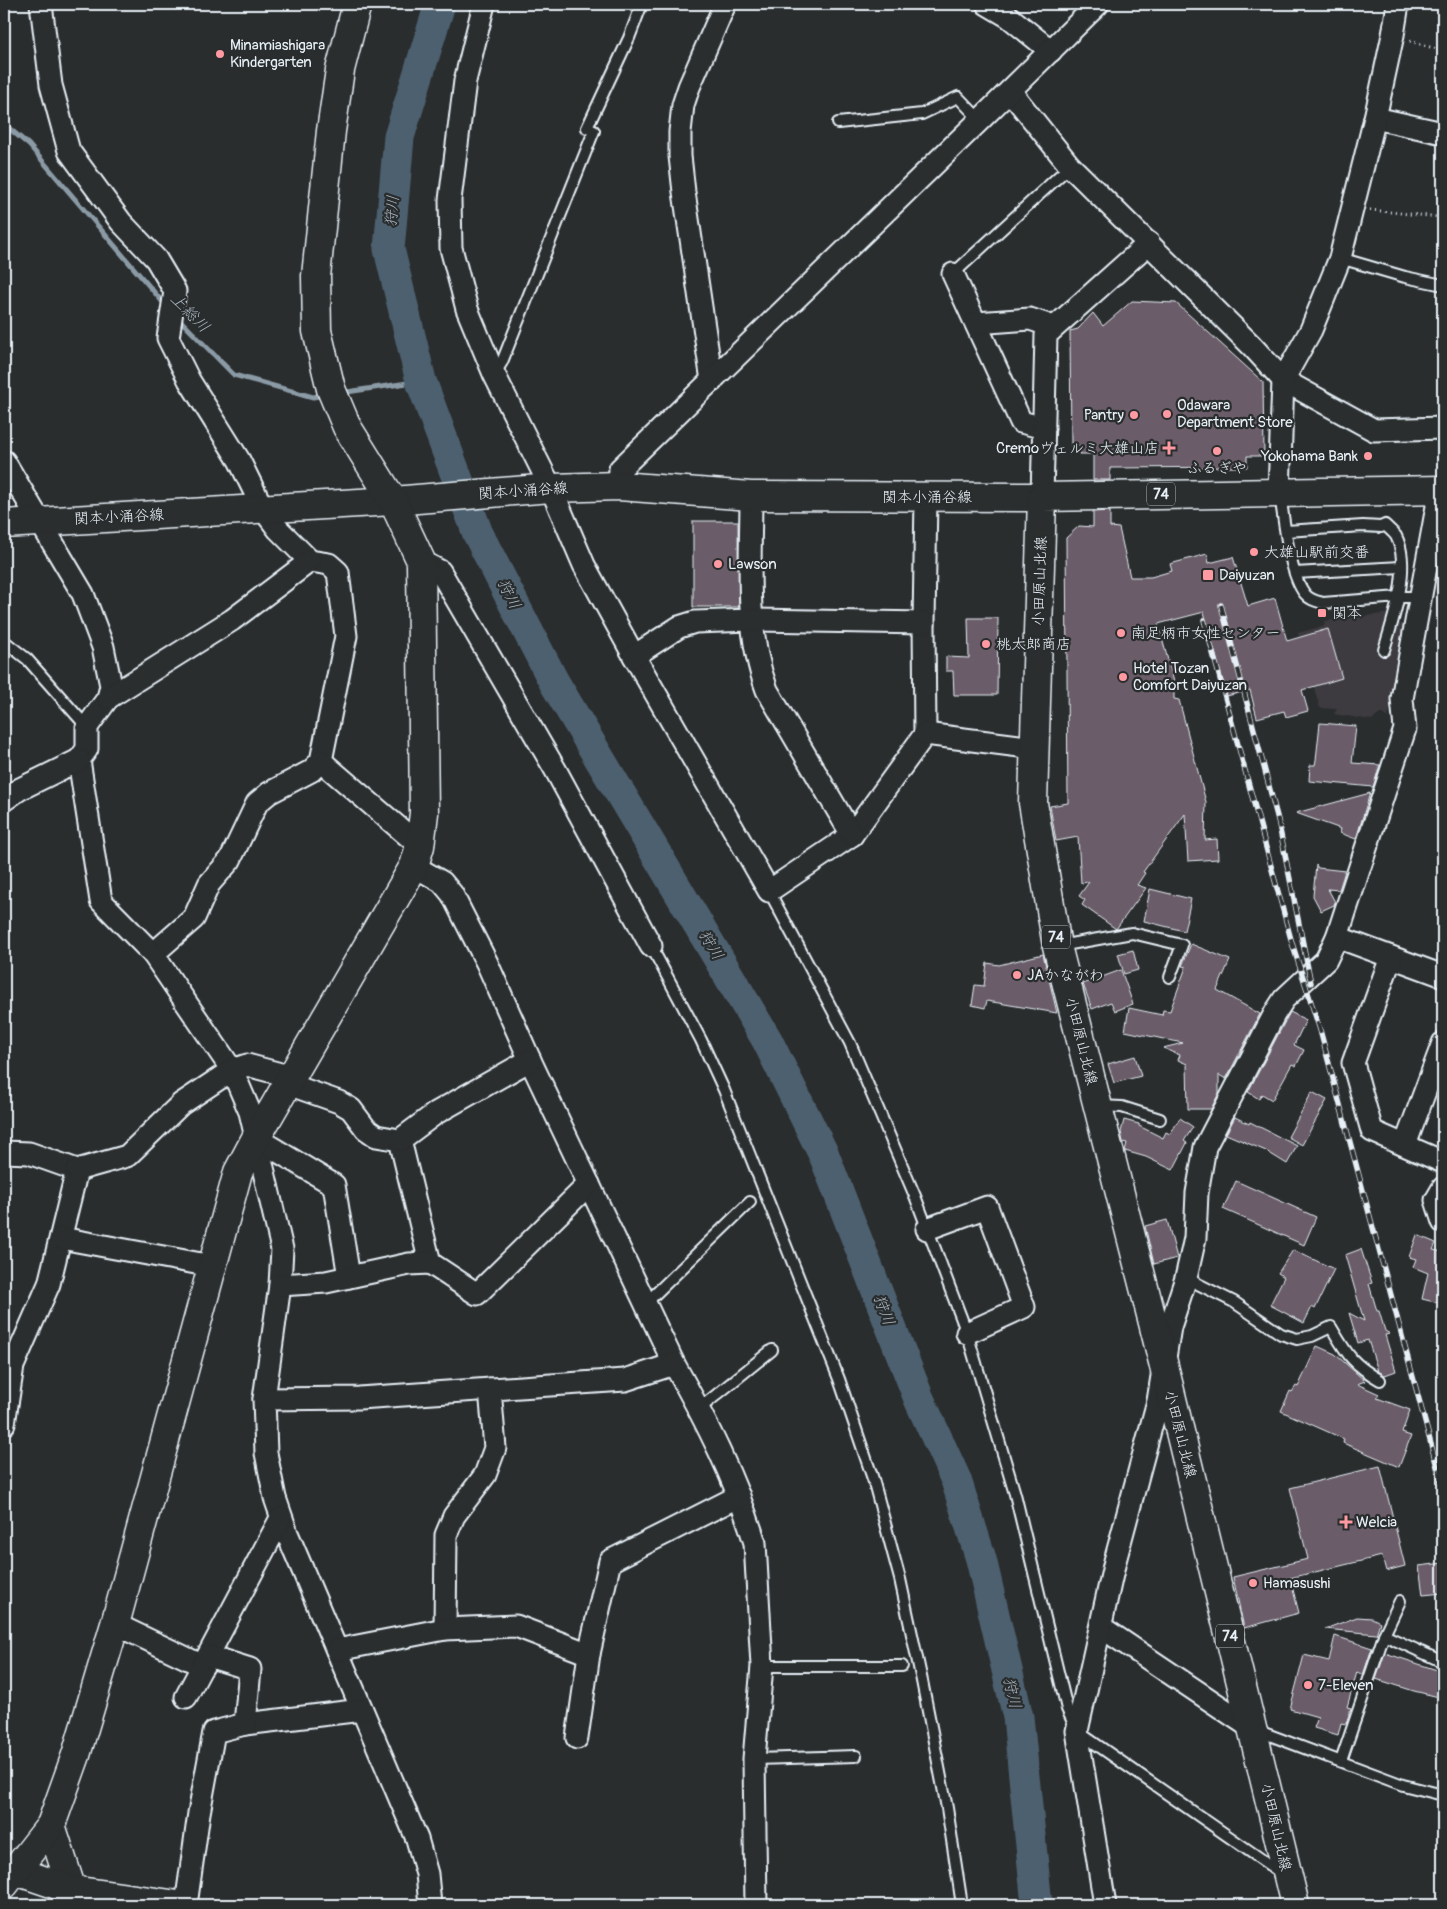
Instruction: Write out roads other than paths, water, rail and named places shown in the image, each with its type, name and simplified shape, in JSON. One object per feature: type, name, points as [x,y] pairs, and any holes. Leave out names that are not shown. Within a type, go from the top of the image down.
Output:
[{"type":"main road","points":[[178,1905],[70,1898],[8,1873],[51,1825],[76,1755],[114,1624],[238,1172],[417,856],[424,813],[421,561],[404,500],[347,427],[331,389],[317,331],[316,276],[331,131],[340,70],[356,4]]},
{"type":"main road","name":"関本小涌谷線","points":[[4,524],[404,500],[546,488],[619,486],[750,496],[1042,497]]},
{"type":"main road","name":"74","points":[[1042,497],[1442,490]]},
{"type":"main road","name":"小田原山北線","points":[[1042,497],[1033,803],[1057,946],[1164,1366],[1295,1905]]},
{"type":"main road","points":[[51,1825],[70,1898]]},
{"type":"street","points":[[41,4],[51,85],[69,151],[121,222],[156,259],[175,291],[168,338],[189,380],[239,460],[263,509],[278,529],[310,562],[329,564],[338,572],[346,636],[321,761],[311,771],[270,793],[257,803],[230,860],[209,884],[194,918],[153,954]]},
{"type":"street","points":[[484,4],[465,81],[450,200],[451,248],[467,309],[494,374],[546,488],[584,565],[769,891],[852,835],[926,734],[924,624],[926,497]]},
{"type":"street","points":[[712,381],[684,192],[680,156],[680,132],[683,105],[689,87],[725,4]]},
{"type":"street","points":[[987,4],[1009,18],[1051,51]]},
{"type":"street","points":[[619,486],[620,469],[1098,4]]},
{"type":"street","points":[[1280,492],[1283,380],[1311,330],[1340,258],[1375,118],[1398,4]]},
{"type":"street","points":[[1010,91],[1070,166],[1149,242],[1283,380],[1374,430],[1443,428]]},
{"type":"street","points":[[1375,118],[1443,133]]},
{"type":"street","points":[[1042,497],[1046,335],[1149,242]]},
{"type":"street","points":[[953,274],[1021,422],[1044,428]]},
{"type":"street","points":[[976,323],[1030,319],[1054,327]]},
{"type":"street","points":[[4,461],[82,594],[103,647],[111,686],[108,698],[87,727],[87,749],[79,760],[20,789],[4,800]]},
{"type":"street","points":[[1106,1905],[1077,1731],[1115,1561],[1158,1401],[1170,1327],[1186,1278],[1195,1238],[1197,1193],[1206,1148],[1275,1013],[1284,999],[1326,960],[1337,937],[1405,729],[1402,699],[1421,597],[1433,551],[1442,490]]},
{"type":"street","points":[[750,496],[751,620],[759,670],[767,690],[852,835]]},
{"type":"street","points":[[421,561],[440,571],[555,769],[651,946]]},
{"type":"street","points":[[108,698],[232,620],[310,562]]},
{"type":"street","points":[[634,656],[679,627],[695,622],[751,620],[924,624]]},
{"type":"street","points":[[926,734],[1035,748]]},
{"type":"street","points":[[79,760],[102,900],[153,954],[232,1070],[250,1112],[282,1249],[280,1285],[264,1399],[266,1453],[275,1498],[417,1839],[427,1874],[430,1905]]},
{"type":"street","points":[[321,761],[417,856],[452,894],[487,963],[530,1060],[674,1364],[699,1409],[739,1496],[755,1542],[762,1666],[754,1759],[756,1905]]},
{"type":"street","points":[[1337,937],[1443,976]]},
{"type":"street","points":[[1391,957],[1353,1063],[1372,1131],[1443,1162]]},
{"type":"street","points":[[1405,1145],[1443,1043]]},
{"type":"street","points":[[4,1152],[29,1153],[77,1170],[127,1156],[181,1104],[232,1070],[247,1065],[290,1080],[339,1102],[352,1109],[366,1130],[376,1136],[400,1140],[436,1113],[530,1060]]},
{"type":"street","points":[[256,1138],[334,1185],[349,1277]]},
{"type":"street","points":[[400,1140],[430,1263]]},
{"type":"street","points":[[4,1424],[9,1360],[49,1284],[77,1170]]},
{"type":"street","points":[[280,1285],[326,1282],[409,1264],[430,1263],[477,1294],[589,1184]]},
{"type":"street","points":[[1443,1188],[1436,1200],[1443,1222]]},
{"type":"street","points":[[927,1229],[987,1207],[1024,1307],[967,1333]]},
{"type":"street","points":[[61,1238],[212,1266]]},
{"type":"street","points":[[264,1399],[359,1398],[625,1380],[674,1364]]},
{"type":"street","points":[[445,1629],[446,1535],[454,1516],[485,1475],[495,1448],[490,1388]]},
{"type":"street","points":[[577,1738],[589,1654],[610,1561],[739,1496]]},
{"type":"street","points":[[186,1697],[282,1518]]},
{"type":"street","points":[[114,1624],[205,1661],[250,1669],[245,1724]]},
{"type":"street","points":[[337,1650],[445,1629],[516,1626],[589,1654]]},
{"type":"street","points":[[1101,1626],[1253,1729]]},
{"type":"street","points":[[186,1905],[199,1813],[214,1732],[245,1724],[362,1710]]},
{"type":"lane","points":[[494,374],[502,362],[594,131],[587,128],[629,38],[642,4]]},
{"type":"lane","points":[[838,122],[922,114],[958,97],[980,120]]},
{"type":"lane","points":[[953,274],[1070,166]]},
{"type":"lane","points":[[1340,258],[1405,277],[1443,285]]},
{"type":"lane","points":[[1280,492],[1295,573],[1305,594],[1313,600],[1323,602],[1399,596],[1421,597]]},
{"type":"lane","points":[[1286,531],[1363,526],[1381,527],[1385,525],[1395,534],[1399,544],[1401,567],[1399,596],[1384,650]]},
{"type":"lane","points":[[1295,573],[1401,567]]},
{"type":"lane","points":[[4,641],[27,660],[87,727]]},
{"type":"lane","points":[[769,891],[850,1043],[927,1229],[967,1333],[1015,1494],[1068,1709],[1077,1731],[1288,1878]]},
{"type":"lane","points":[[1057,946],[1132,933],[1182,945],[1170,977]]},
{"type":"lane","points":[[651,946],[701,1040],[724,1090],[839,1379],[873,1480],[900,1579],[922,1681],[947,1808],[962,1905]]},
{"type":"lane","points":[[1098,1106],[1122,1107],[1160,1119]]},
{"type":"lane","points":[[646,1304],[750,1202]]},
{"type":"lane","points":[[1186,1278],[1234,1302],[1281,1334],[1296,1339],[1312,1336],[1331,1327],[1351,1360],[1380,1380]]},
{"type":"lane","points":[[699,1409],[772,1350]]},
{"type":"lane","points":[[1341,1761],[1384,1635],[1400,1601]]},
{"type":"lane","points":[[1384,1635],[1443,1662]]},
{"type":"lane","points":[[762,1666],[902,1666]]},
{"type":"lane","points":[[1253,1729],[1404,1784],[1443,1795]]},
{"type":"lane","points":[[754,1759],[856,1756]]},
{"type":"waterway","name":"狩川","points":[[440,4],[399,137],[389,249],[421,381],[478,534],[554,682],[767,1040],[824,1155],[919,1399],[956,1480],[981,1559],[1018,1717],[1037,1905]]},
{"type":"waterway","name":"上総川","points":[[4,124],[29,145],[166,306]]},
{"type":"waterway","name":"上総川","points":[[178,318],[234,375],[313,397],[325,395]]},
{"type":"waterway","name":"上総川","points":[[340,393],[421,381]]},
{"type":"railway","points":[[1221,605],[1278,820],[1311,983]]},
{"type":"railway","points":[[1204,620],[1292,943],[1320,1030],[1443,1489]]},
{"type":"place","name":"Minamiashigara Kindergarten","points":[[220,54]]},
{"type":"place","name":"Odawara Department Store","points":[[1167,414]]},
{"type":"place","name":"Pantry","points":[[1134,415]]},
{"type":"place","name":"Cremoヴェルミ大雄山店","points":[[1169,448]]},
{"type":"place","name":"ふるぎや","points":[[1217,451]]},
{"type":"place","name":"Yokohama Bank","points":[[1368,456]]},
{"type":"place","name":"大雄山駅前交番","points":[[1254,552]]},
{"type":"place","name":"Lawson","points":[[718,564]]},
{"type":"place","name":"Daiyuzan","points":[[1208,575]]},
{"type":"place","name":"関本","points":[[1322,613]]},
{"type":"place","name":"南足柄市女性センター","points":[[1121,633]]},
{"type":"place","name":"桃太郎商店","points":[[986,644]]},
{"type":"place","name":"Hotel Tozan Comfort Daiyuzan","points":[[1123,677]]},
{"type":"place","name":"JAかながわ","points":[[1017,975]]},
{"type":"place","name":"Welcia","points":[[1346,1522]]},
{"type":"place","name":"Hamasushi","points":[[1253,1583]]},
{"type":"place","name":"7-Eleven","points":[[1308,1685]]}]
